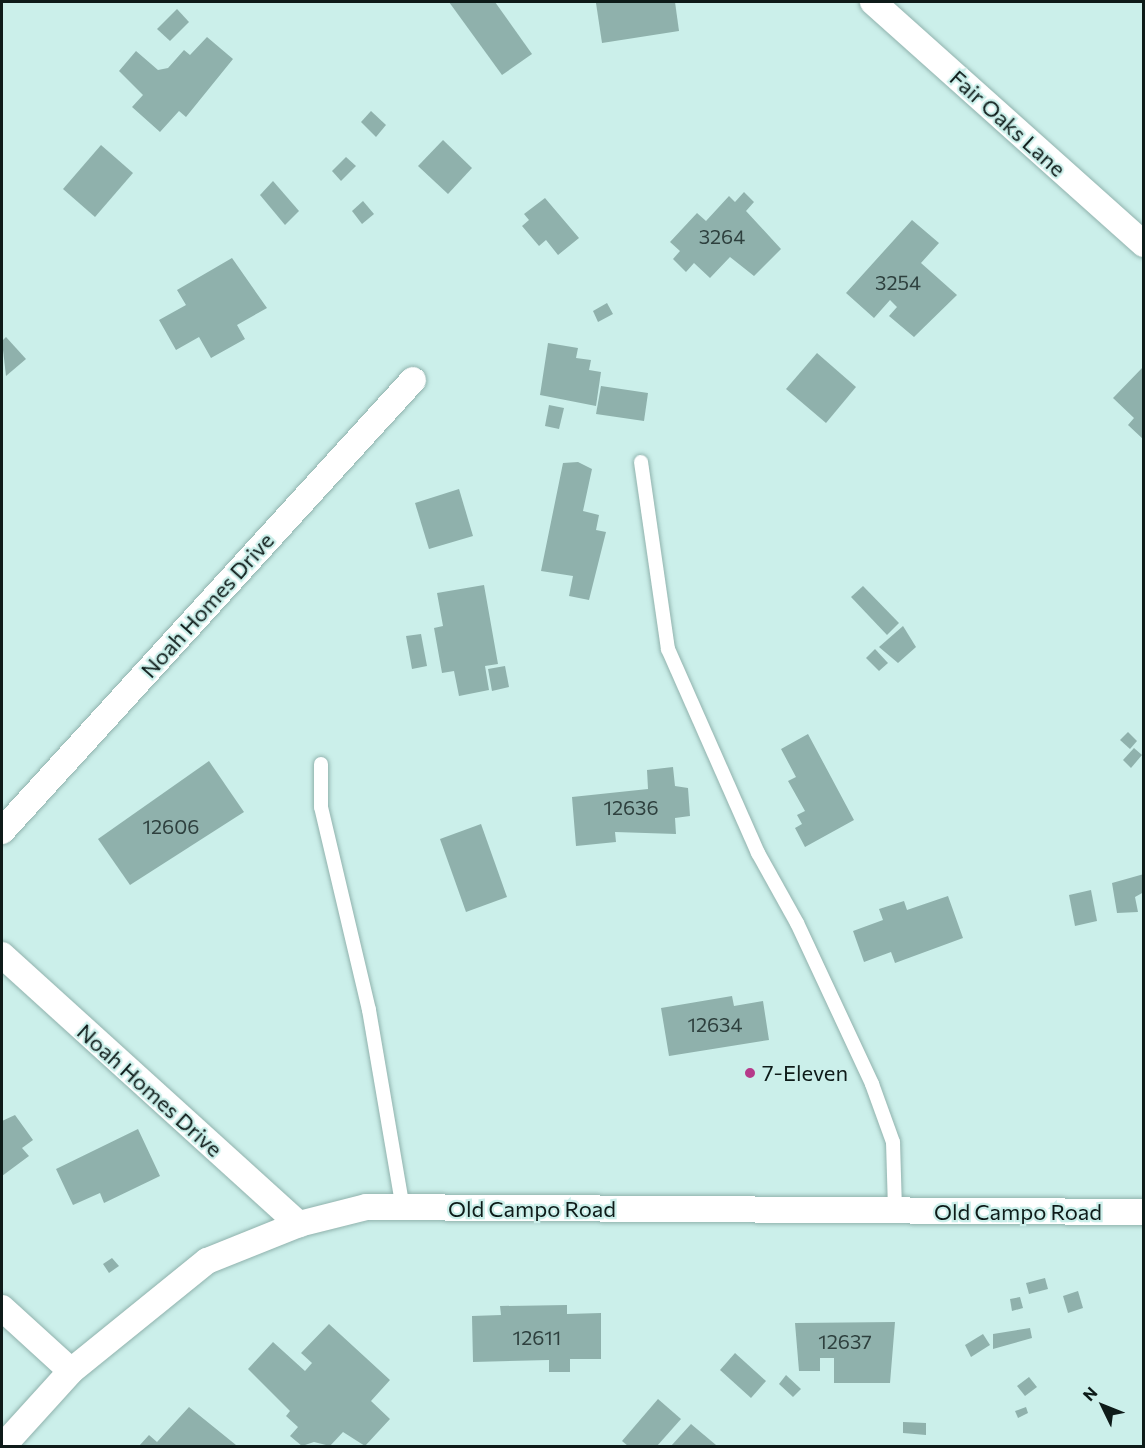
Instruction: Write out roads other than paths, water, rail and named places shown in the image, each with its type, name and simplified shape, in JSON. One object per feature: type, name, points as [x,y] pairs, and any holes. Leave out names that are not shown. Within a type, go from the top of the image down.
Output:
[{"type":"street","name":"Fair Oaks Lane","points":[[873,2],[1143,244]]},
{"type":"street","name":"Noah Homes Drive","points":[[2,831],[413,380]]},
{"type":"street","name":"Noah Homes Drive","points":[[2,955],[299,1224]]},
{"type":"street","name":"Old Campo Road","points":[[3,1446],[72,1371],[207,1261],[299,1224],[366,1208],[1143,1212]]},
{"type":"street","points":[[2,1308],[72,1371]]},
{"type":"lane","points":[[642,462],[668,649],[758,853],[797,923],[872,1084],[893,1142],[895,1211]]},
{"type":"lane","points":[[321,764],[321,807],[369,1010],[404,1208]]},
{"type":"place","name":"7-Eleven","points":[[750,1073]]}]
